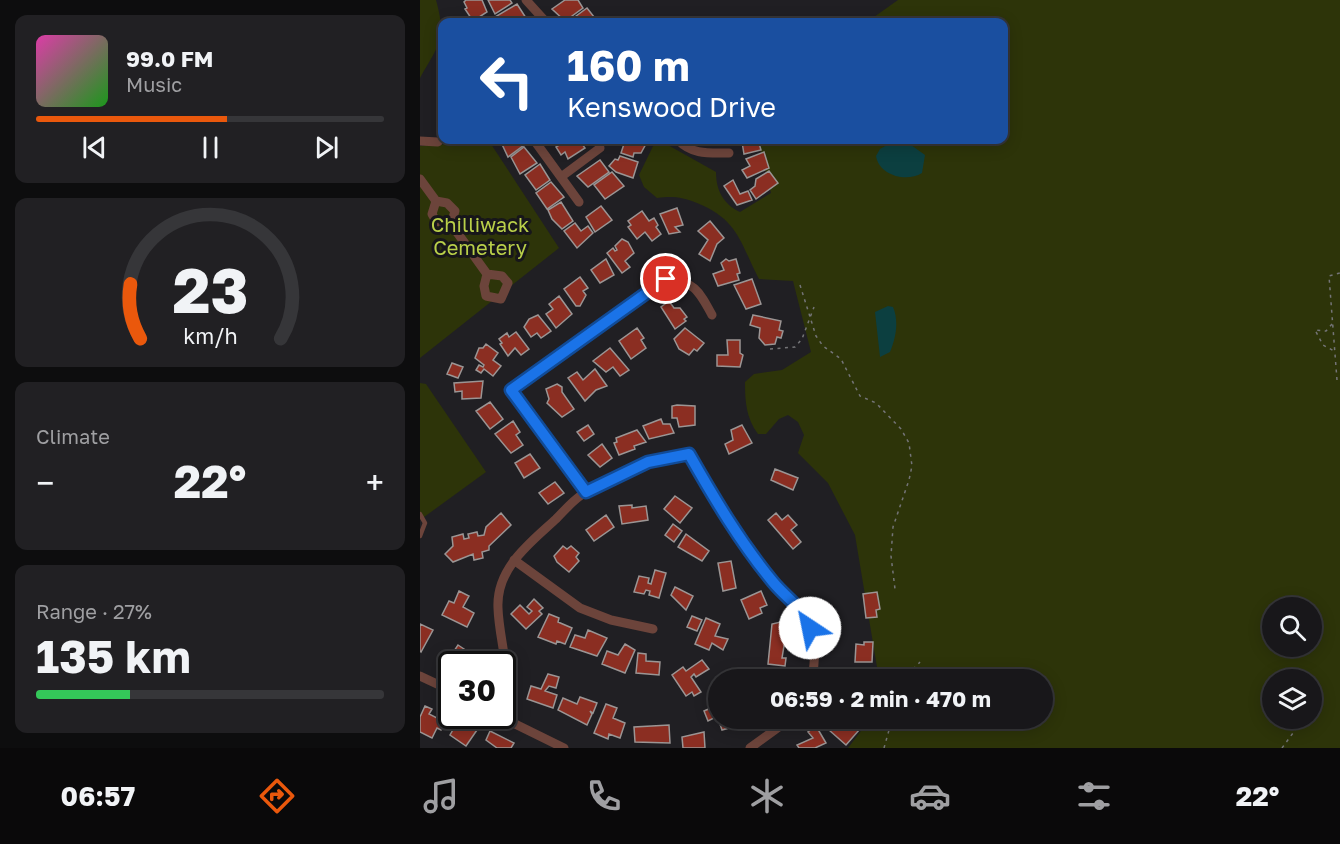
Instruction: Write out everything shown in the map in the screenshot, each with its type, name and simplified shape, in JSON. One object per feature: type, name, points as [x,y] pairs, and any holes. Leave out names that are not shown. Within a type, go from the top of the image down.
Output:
[{"type":"street","points":[[526,0],[542,18]]},
{"type":"street","points":[[420,141],[438,142]]},
{"type":"street","points":[[537,144],[579,202]]},
{"type":"street","points":[[682,144],[700,153],[729,153]]},
{"type":"street","points":[[561,177],[600,148]]},
{"type":"street","points":[[420,179],[436,201],[447,203],[455,211],[451,224]]},
{"type":"street","points":[[436,201],[432,214],[436,221],[451,224],[487,274]]},
{"type":"street","points":[[586,492],[511,390],[666,279],[684,280],[699,292],[712,315]]},
{"type":"street","points":[[503,651],[497,606],[504,577],[529,542],[586,492],[648,462],[689,454],[720,509],[773,582],[807,616],[814,640],[813,669]]},
{"type":"street","points":[[514,560],[580,608],[611,620],[653,629]]},
{"type":"street","points":[[420,676],[438,684]]},
{"type":"street","points":[[516,723],[564,748]]},
{"type":"street","points":[[750,748],[776,729]]},
{"type":"lane","points":[[420,514],[424,523],[420,536]]},
{"type":"path","points":[[1337,380],[1329,276],[1340,273]]},
{"type":"path","points":[[800,285],[816,336],[823,346],[841,359],[860,396],[876,403],[901,429],[909,443],[912,466],[893,526],[891,556],[895,589]]},
{"type":"path","points":[[770,348],[795,347],[802,339],[814,307]]},
{"type":"path","points":[[1333,323],[1326,331],[1315,330],[1323,345],[1335,351]]},
{"type":"path","points":[[913,669],[920,662]]},
{"type":"path","points":[[884,748],[889,729]]},
{"type":"path","points":[[1282,748],[1296,729]]},
{"type":"green space","points":[[420,0],[436,0],[440,18],[438,18],[438,44],[420,78]]},
{"type":"green space","points":[[898,0],[1340,0],[1340,748],[848,748],[862,729],[1053,729],[1053,669],[877,669],[855,535],[828,483],[798,453],[804,435],[798,422],[788,415],[779,419],[766,434],[758,434],[747,409],[745,382],[754,374],[782,370],[811,352],[793,281],[759,279],[737,234],[722,217],[687,199],[657,198],[644,187],[639,175],[654,144],[666,144],[716,172],[717,185],[725,201],[740,212],[771,193],[759,144],[1008,144],[1008,18],[873,18]]},
{"type":"green space","name":"Chilliwack Cemetery","points":[[491,144],[559,248],[420,358],[420,146]]},
{"type":"green space","points":[[420,383],[426,384],[486,472],[420,520]]},
{"type":"water","points":[[889,144],[910,144],[925,155],[922,173],[916,176],[901,177],[888,172],[878,163],[876,156],[880,149]]},
{"type":"water","points":[[888,306],[893,307],[895,312],[895,335],[890,352],[880,357],[875,312]]},
{"type":"building","points":[[482,0],[487,12],[478,18],[471,18],[465,9],[467,8],[464,2]]},
{"type":"building","points":[[488,0],[510,0],[512,3],[495,14]]},
{"type":"building","points":[[565,0],[578,0],[583,8],[569,18],[562,18],[552,9]]},
{"type":"building","points":[[517,4],[526,18],[496,18]]},
{"type":"building","points":[[587,8],[595,18],[573,18]]},
{"type":"building","points":[[502,144],[523,144],[524,145],[508,157]]},
{"type":"building","points":[[561,144],[582,144],[585,148],[568,159],[565,152],[561,155],[556,147]]},
{"type":"building","points":[[624,144],[646,144],[641,153],[634,153],[633,157],[621,153]]},
{"type":"building","points":[[742,144],[759,144],[761,150],[744,154]]},
{"type":"building","points":[[524,147],[537,163],[520,174],[511,157]]},
{"type":"building","points":[[764,152],[769,168],[747,178],[742,170],[750,166],[746,159]]},
{"type":"building","points":[[620,156],[638,162],[633,178],[616,172],[609,166]]},
{"type":"building","points":[[600,160],[609,172],[588,187],[577,176]]},
{"type":"building","points":[[540,164],[550,180],[536,190],[525,175]]},
{"type":"building","points":[[769,171],[778,183],[756,199],[750,190],[755,186],[756,179]]},
{"type":"building","points":[[612,172],[624,186],[605,199],[594,185]]},
{"type":"building","points":[[733,180],[740,194],[748,191],[752,200],[737,205],[724,186]]},
{"type":"building","points":[[551,182],[564,197],[547,209],[536,193]]},
{"type":"building","points":[[561,202],[573,221],[562,229],[552,219],[548,210]]},
{"type":"building","points":[[601,206],[612,220],[595,232],[586,217]]},
{"type":"building","points":[[677,208],[683,225],[675,227],[680,232],[669,234],[660,214]]},
{"type":"building","points":[[642,211],[649,221],[654,218],[661,234],[652,241],[645,232],[637,239],[628,227],[631,225],[628,221]]},
{"type":"building","points":[[710,221],[724,238],[717,244],[710,261],[699,254],[708,240],[698,231]]},
{"type":"building","points":[[575,223],[581,231],[588,226],[593,233],[577,248],[564,231]]},
{"type":"building","points":[[622,239],[628,242],[634,253],[625,261],[630,267],[622,273],[607,253],[613,248],[617,250],[615,246]]},
{"type":"building","points":[[606,259],[614,275],[600,283],[591,270]]},
{"type":"building","points":[[726,259],[729,261],[736,259],[740,273],[737,274],[739,280],[718,286],[713,274],[724,270],[721,263]]},
{"type":"building","points":[[580,277],[588,288],[583,291],[586,295],[580,306],[576,306],[564,289]]},
{"type":"building","points":[[752,279],[761,304],[746,309],[734,285]]},
{"type":"building","points":[[559,296],[572,314],[556,328],[546,314],[553,309],[549,304]]},
{"type":"building","points":[[669,301],[674,308],[680,308],[687,317],[684,319],[686,321],[675,329],[661,307]]},
{"type":"building","points":[[538,315],[551,331],[541,338],[537,333],[531,337],[524,327],[529,319]]},
{"type":"building","points":[[753,315],[781,321],[779,330],[783,331],[781,338],[777,337],[775,344],[765,345],[759,338],[760,328],[750,325]]},
{"type":"building","points":[[637,328],[644,338],[641,340],[646,348],[631,359],[619,341]]},
{"type":"building","points":[[685,328],[704,343],[697,351],[694,349],[689,355],[679,349],[674,339]]},
{"type":"building","points":[[516,332],[529,349],[521,355],[515,348],[508,356],[499,339],[507,333],[509,337]]},
{"type":"building","points":[[727,340],[740,340],[740,353],[743,355],[740,367],[717,366],[717,355],[728,355]]},
{"type":"building","points":[[486,344],[498,353],[493,360],[501,366],[493,376],[484,369],[481,373],[476,370],[479,365],[483,367],[484,365],[475,358],[479,348],[483,348]]},
{"type":"building","points":[[610,348],[629,370],[620,376],[613,367],[606,372],[593,361]]},
{"type":"building","points":[[452,363],[463,367],[458,378],[447,374]]},
{"type":"building","points":[[595,369],[607,386],[596,390],[585,401],[568,378],[577,372],[583,380]]},
{"type":"building","points":[[483,381],[481,398],[462,399],[462,391],[455,392],[454,383]]},
{"type":"building","points":[[557,384],[562,387],[562,392],[574,409],[562,417],[547,403],[549,399],[546,389]]},
{"type":"building","points":[[490,402],[503,419],[490,429],[476,411]]},
{"type":"building","points":[[672,406],[695,406],[695,425],[679,427],[677,418],[672,418]]},
{"type":"building","points":[[661,419],[663,424],[670,424],[674,433],[649,439],[643,426]]},
{"type":"building","points":[[513,421],[520,432],[516,435],[523,445],[511,453],[495,434]]},
{"type":"building","points":[[588,425],[594,434],[584,441],[577,432]]},
{"type":"building","points":[[742,425],[752,443],[729,454],[725,444],[733,440],[731,430]]},
{"type":"building","points":[[637,430],[646,442],[619,455],[614,443],[617,442],[616,438]]},
{"type":"building","points":[[602,444],[612,458],[600,467],[588,455]]},
{"type":"building","points":[[530,454],[540,468],[524,478],[515,463]]},
{"type":"building","points":[[775,469],[798,478],[793,490],[771,480]]},
{"type":"building","points":[[555,482],[564,493],[548,504],[539,493]]},
{"type":"building","points":[[675,496],[692,508],[680,523],[664,509]]},
{"type":"building","points":[[632,505],[632,508],[646,506],[648,520],[622,524],[619,506]]},
{"type":"building","points":[[501,513],[511,525],[489,546],[489,550],[482,552],[483,558],[474,560],[473,554],[453,562],[445,554],[453,546],[452,537],[463,534],[464,539],[469,538],[468,534],[477,532],[478,536],[484,535],[486,527]]},
{"type":"building","points":[[776,513],[782,520],[788,515],[797,525],[791,530],[801,542],[793,549],[768,520]]},
{"type":"building","points":[[606,515],[614,527],[594,541],[586,530]]},
{"type":"building","points":[[673,524],[682,531],[674,542],[665,535]]},
{"type":"building","points":[[686,534],[709,551],[702,561],[678,547]]},
{"type":"building","points":[[563,546],[567,549],[571,546],[579,553],[576,557],[579,561],[569,572],[557,562],[554,556]]},
{"type":"building","points":[[731,561],[736,588],[723,591],[718,563]]},
{"type":"building","points":[[655,570],[666,573],[659,598],[649,595],[650,591],[646,590],[644,594],[634,592],[639,576],[649,578],[648,583],[651,584]]},
{"type":"building","points":[[675,587],[693,596],[686,610],[671,595]]},
{"type":"building","points":[[459,591],[469,596],[463,607],[474,613],[467,627],[442,615],[449,601],[454,603]]},
{"type":"building","points":[[761,591],[767,605],[760,608],[762,613],[749,619],[741,600]]},
{"type":"building","points":[[877,592],[880,609],[876,610],[877,617],[866,618],[863,594]]},
{"type":"building","points":[[534,599],[543,608],[539,611],[542,614],[526,629],[511,614],[520,605],[529,614],[532,611],[527,607]]},
{"type":"building","points":[[549,614],[559,618],[558,622],[572,628],[565,644],[557,641],[556,644],[538,637]]},
{"type":"building","points":[[692,616],[702,620],[697,631],[687,627]]},
{"type":"building","points":[[706,618],[720,624],[715,636],[728,639],[723,650],[712,643],[709,650],[695,644]]},
{"type":"building","points":[[785,621],[785,630],[790,630],[788,647],[784,646],[782,658],[786,658],[785,666],[768,664],[772,624]]},
{"type":"building","points":[[420,624],[433,630],[421,652],[420,651]]},
{"type":"building","points":[[588,630],[607,638],[597,656],[570,647],[575,635],[585,638]]},
{"type":"building","points":[[864,642],[873,642],[872,662],[855,662],[856,644],[864,645]]},
{"type":"building","points":[[625,644],[635,650],[625,673],[602,664],[607,651],[618,655]]},
{"type":"building","points":[[458,645],[467,651],[454,651]]},
{"type":"building","points":[[638,653],[646,654],[646,661],[660,662],[659,675],[636,673]]},
{"type":"building","points":[[702,660],[709,669],[696,677],[694,674],[691,677],[701,692],[694,696],[692,692],[686,696],[672,675],[683,667],[686,671]]},
{"type":"building","points":[[548,674],[559,677],[556,688],[549,686],[545,691],[557,695],[553,708],[527,699],[531,686],[541,689]]},
{"type":"building","points":[[580,697],[597,703],[593,713],[590,711],[592,714],[587,725],[558,710],[563,698],[577,704]]},
{"type":"building","points":[[606,704],[617,708],[613,718],[625,723],[620,738],[609,734],[608,739],[594,733]]},
{"type":"building","points":[[425,706],[432,709],[429,714],[438,718],[438,728],[432,738],[420,732],[420,717]]},
{"type":"building","points":[[708,709],[708,721],[704,711]]},
{"type":"building","points":[[669,725],[670,743],[635,742],[634,727]]},
{"type":"building","points":[[453,729],[477,730],[466,746],[450,735]]},
{"type":"building","points":[[818,729],[826,743],[815,748],[799,748],[797,745],[813,738],[808,732]]},
{"type":"building","points":[[830,729],[860,729],[846,745]]},
{"type":"building","points":[[490,731],[514,743],[511,748],[497,748],[486,740]]},
{"type":"building","points":[[704,732],[705,748],[683,748],[682,737]]},
{"type":"route","points":[[666,279],[511,390],[586,492],[648,462],[689,454],[720,509],[773,582],[807,616],[810,628]]}]
